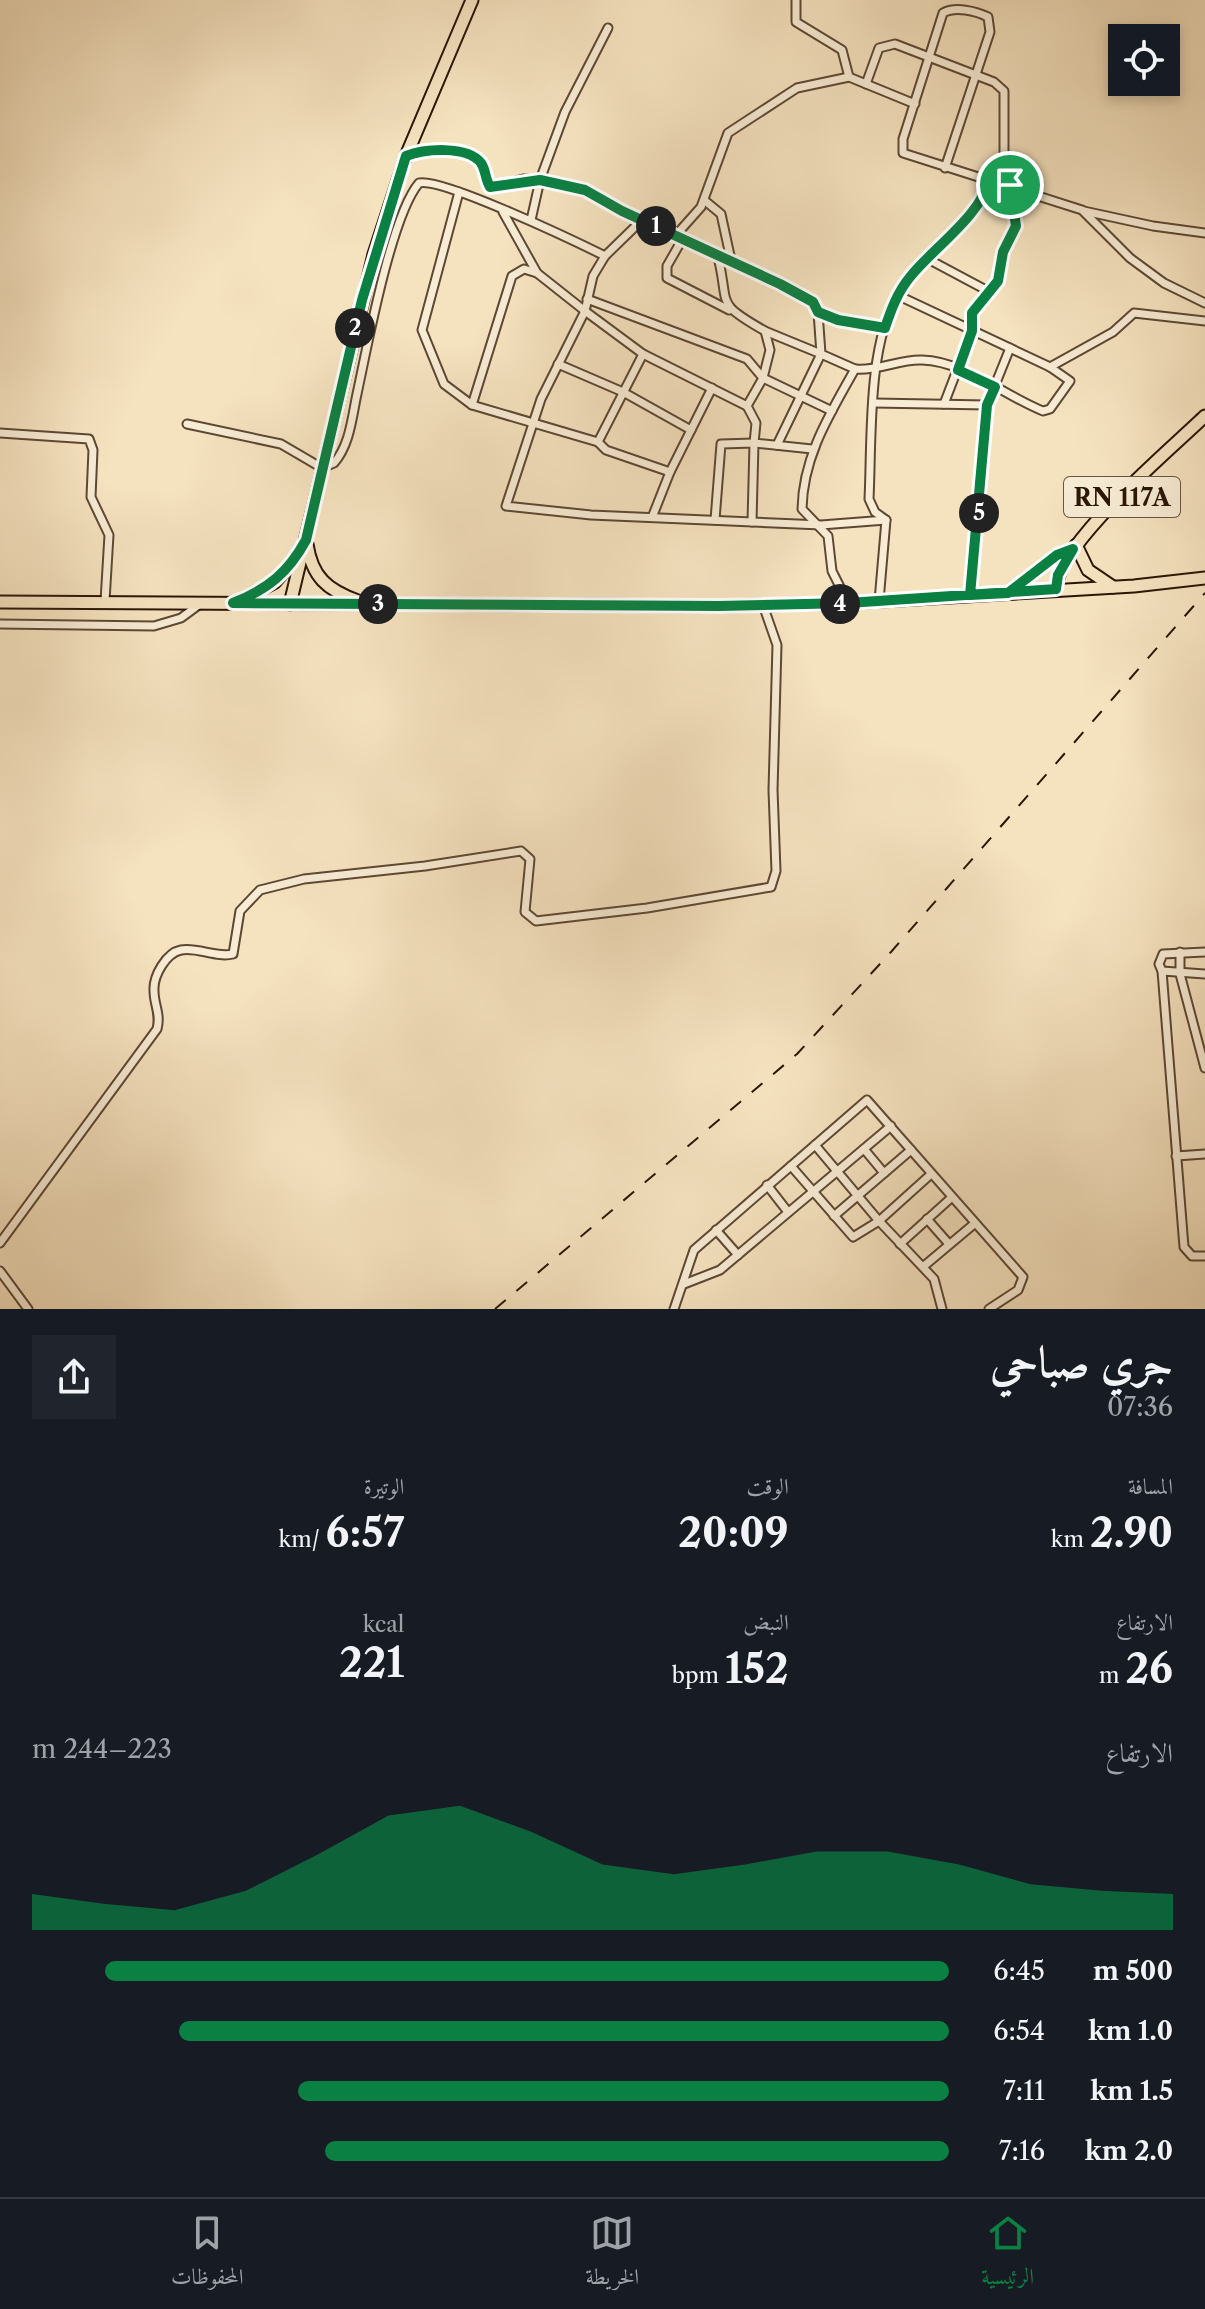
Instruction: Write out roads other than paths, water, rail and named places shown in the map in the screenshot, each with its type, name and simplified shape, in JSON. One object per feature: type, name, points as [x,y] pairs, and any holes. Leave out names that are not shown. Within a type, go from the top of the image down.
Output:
[{"type":"main road","points":[[290,604],[374,254],[406,156],[472,0]]},
{"type":"main road","name":"RN 117A","points":[[1056,589],[1058,575],[1074,547],[1205,416]]},
{"type":"main road","points":[[233,603],[275,582],[295,561],[306,539]]},
{"type":"main road","points":[[306,539],[311,564],[322,582],[366,604]]},
{"type":"main road","points":[[1008,593],[1057,555],[1074,547],[1088,570],[1113,587]]},
{"type":"main road","points":[[0,602],[763,605],[1113,587],[1205,578]]},
{"type":"street","points":[[796,0],[796,22],[842,50],[849,77]]},
{"type":"street","points":[[945,168],[991,27],[988,17],[982,14],[944,12],[902,151],[916,160],[945,168],[989,179],[1010,185],[1082,210],[1153,226],[1205,233]]},
{"type":"street","points":[[531,220],[540,180],[565,112],[608,28]]},
{"type":"street","points":[[866,84],[877,51],[885,44],[900,44],[1000,85],[1004,91],[1004,163],[1017,221],[1003,252],[999,278],[972,313],[972,331],[944,404]]},
{"type":"street","points":[[897,295],[1050,367],[1070,381],[1048,410],[1041,411],[958,370],[925,360],[878,370],[855,369],[765,331],[667,278],[667,266],[679,236],[704,200],[728,133],[797,88],[849,77],[915,104]]},
{"type":"street","points":[[406,156],[435,149],[474,158],[483,167],[490,187],[540,180],[585,190],[813,302],[818,312],[821,354],[777,445]]},
{"type":"street","points":[[886,520],[875,512],[869,499],[874,403],[885,328],[897,295],[926,258],[983,197],[989,179]]},
{"type":"street","points":[[187,424],[281,444],[322,468],[334,463],[346,442],[372,322],[399,227],[415,187],[424,181],[531,220],[605,256]]},
{"type":"street","points":[[459,192],[422,330],[444,384],[472,405],[598,442],[606,450],[670,472]]},
{"type":"street","points":[[704,200],[721,214],[731,260]]},
{"type":"street","points":[[1082,210],[1130,258],[1164,283],[1205,303]]},
{"type":"street","points":[[503,212],[537,273]]},
{"type":"street","points":[[642,220],[605,256],[593,276],[585,311],[558,364],[506,506],[591,515],[653,515],[821,525],[886,520]]},
{"type":"street","points":[[717,253],[723,295],[731,311]]},
{"type":"street","points":[[926,258],[988,291]]},
{"type":"street","points":[[472,405],[512,276],[524,269],[537,273],[643,354],[747,406],[756,423],[752,522]]},
{"type":"street","points":[[587,299],[747,359],[763,378],[832,411]]},
{"type":"street","points":[[818,312],[838,320],[885,328]]},
{"type":"street","points":[[1050,367],[1113,332],[1134,313],[1205,321]]},
{"type":"street","points":[[747,406],[763,378],[770,350],[765,331]]},
{"type":"street","points":[[970,595],[987,405],[1010,348]]},
{"type":"street","points":[[598,442],[643,354]]},
{"type":"street","points":[[558,364],[623,392],[691,430]]},
{"type":"street","points":[[848,603],[836,582],[832,550],[821,525],[805,516],[802,509],[802,486],[812,449],[855,369]]},
{"type":"street","points":[[653,515],[670,472],[712,388]]},
{"type":"street","points":[[874,403],[987,405]]},
{"type":"street","points":[[0,433],[89,439],[93,450],[91,497],[109,535],[105,601]]},
{"type":"street","points":[[715,520],[721,444],[754,443],[812,449]]},
{"type":"street","points":[[879,601],[886,520]]},
{"type":"street","points":[[0,624],[154,626],[181,618],[201,603]]},
{"type":"street","points":[[0,1243],[157,1029],[159,1010],[155,981],[169,957],[181,950],[233,954],[240,911],[260,890],[304,879],[425,866],[521,851],[530,859],[525,912],[536,921],[647,908],[771,887],[776,871],[773,775],[777,645],[763,605]]},
{"type":"street","points":[[1180,952],[1180,974],[1205,1068]]},
{"type":"street","points":[[1205,952],[1161,956],[1184,1247],[1192,1256],[1205,1256]]},
{"type":"street","points":[[1162,971],[1205,974]]},
{"type":"street","points":[[674,1309],[694,1250],[867,1100],[1023,1277],[1018,1290],[989,1309]]},
{"type":"street","points":[[684,1284],[716,1273],[891,1126]]},
{"type":"street","points":[[815,1145],[879,1221],[939,1285],[942,1309]]},
{"type":"street","points":[[864,1149],[884,1173]]},
{"type":"street","points":[[834,1216],[911,1150]]},
{"type":"street","points":[[1176,1156],[1205,1154]]},
{"type":"street","points":[[791,1166],[853,1237],[879,1221],[930,1175]]},
{"type":"street","points":[[767,1185],[788,1212]]},
{"type":"street","points":[[900,1244],[951,1198]]},
{"type":"street","points":[[927,1219],[949,1244]]},
{"type":"street","points":[[924,1266],[974,1224]]},
{"type":"street","points":[[716,1230],[738,1255]]},
{"type":"street","points":[[0,1271],[28,1309]]},
{"type":"railway","points":[[495,1309],[797,1054],[891,952],[1205,593]]}]
